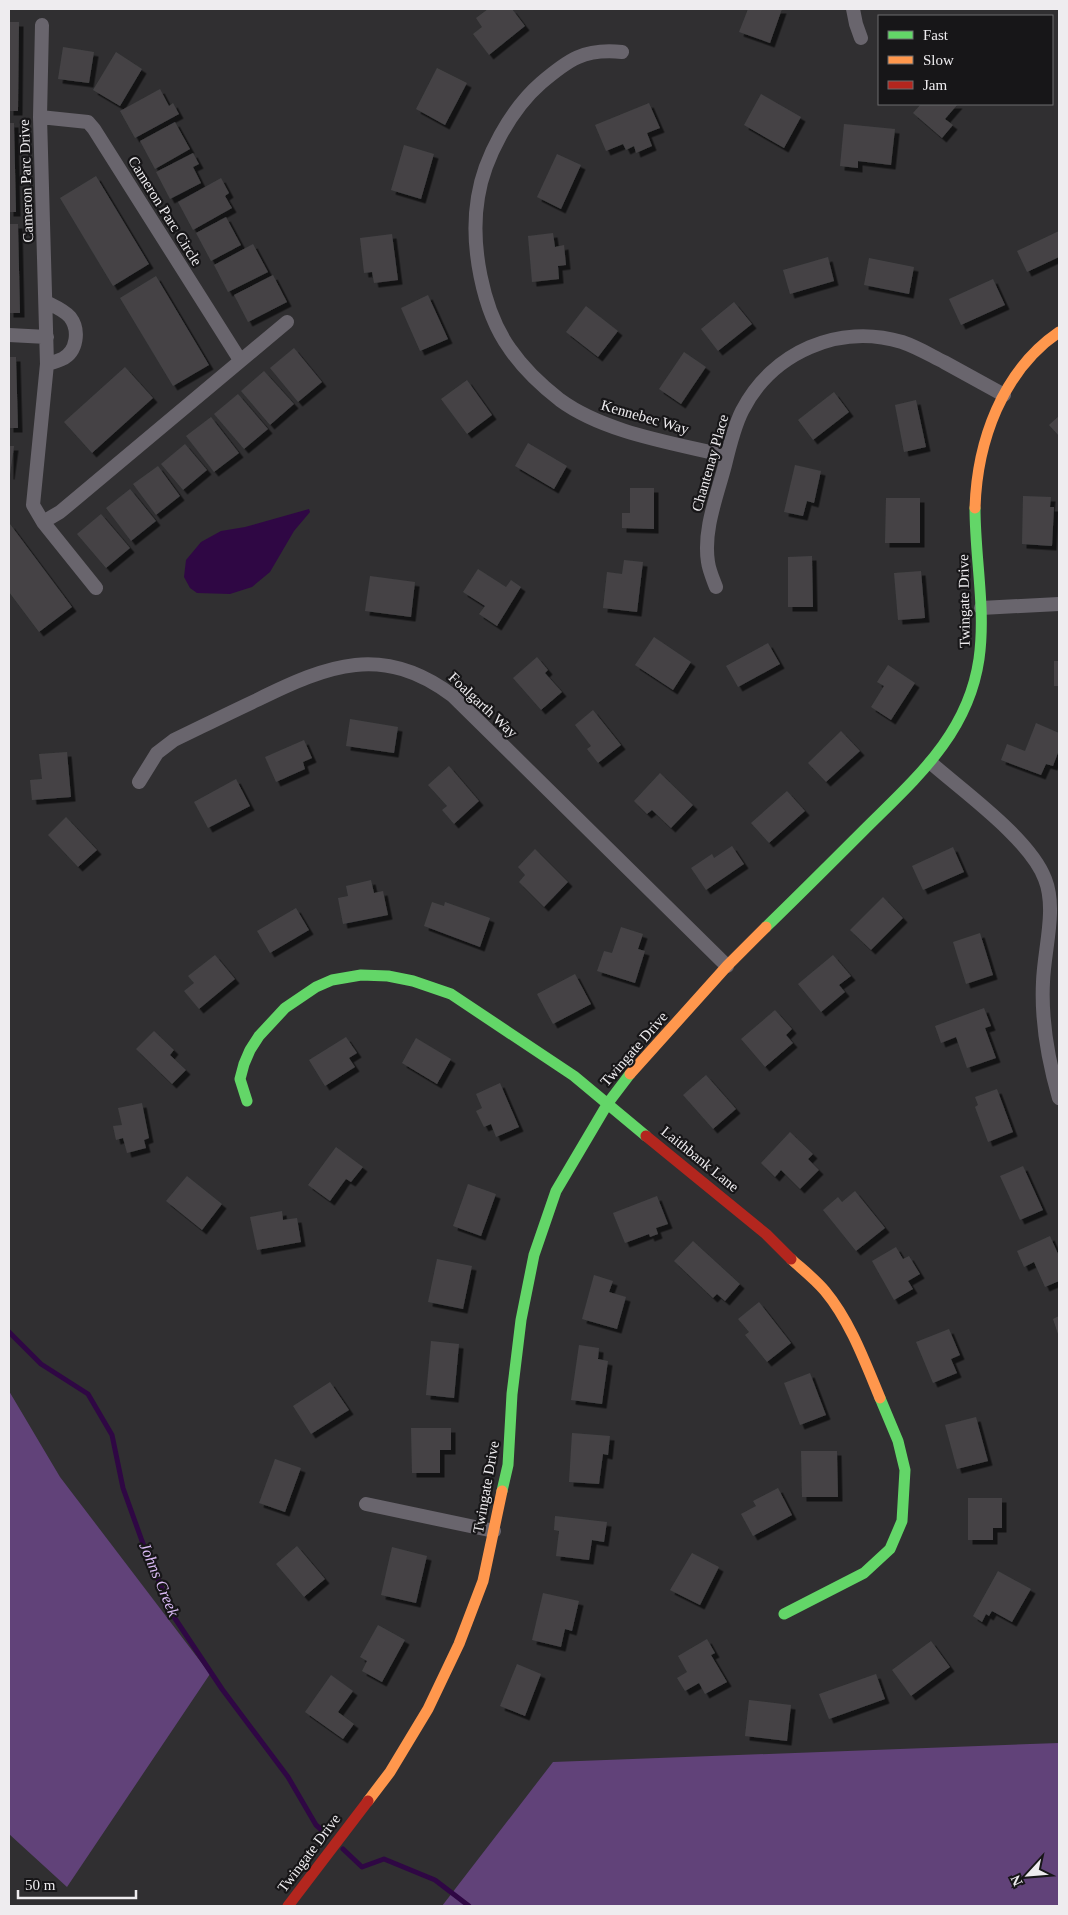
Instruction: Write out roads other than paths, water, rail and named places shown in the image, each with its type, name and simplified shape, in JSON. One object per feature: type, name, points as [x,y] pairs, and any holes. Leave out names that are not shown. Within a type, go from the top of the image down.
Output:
[{"type":"street","points":[[853,9],[861,38]]},
{"type":"street","name":"Cameron Parc Drive","points":[[42,25],[40,117],[47,364],[33,505],[43,522],[96,588]]},
{"type":"street","name":"Kennebec Way","points":[[622,52],[606,50],[591,52],[565,63],[533,90],[506,124],[489,160],[478,197],[476,240],[482,284],[493,317],[509,349],[560,400],[582,414],[613,428],[727,456]]},
{"type":"street","name":"Cameron Parc Circle","points":[[40,117],[88,122],[94,129],[240,360]]},
{"type":"street","points":[[46,302],[70,317],[76,335],[75,345],[63,359],[47,364]]},
{"type":"street","points":[[43,522],[60,512],[287,322]]},
{"type":"street","name":"Twingate Drive","points":[[288,1906],[390,1772],[428,1709],[459,1644],[483,1582],[508,1465],[512,1394],[521,1320],[534,1255],[556,1191],[608,1103],[623,1082],[727,966],[930,764],[955,728],[971,691],[980,652],[981,608],[975,510],[977,480],[986,435],[1004,395],[1024,366],[1050,338],[1059,332]]},
{"type":"street","points":[[9,335],[47,337]]},
{"type":"street","name":"Chantenay Place","points":[[716,587],[708,562],[707,537],[727,456],[741,412],[752,392],[764,378],[796,353],[817,343],[834,338],[866,336],[902,342],[924,351],[1004,395]]},
{"type":"street","points":[[981,608],[1059,604]]},
{"type":"street","name":"Foalgarth Way","points":[[139,782],[157,753],[174,740],[303,679],[329,669],[362,664],[387,665],[435,682],[453,696],[727,966]]},
{"type":"street","points":[[930,764],[1012,834],[1035,862],[1045,879],[1049,893],[1050,908],[1042,1012],[1050,1068],[1059,1098]]},
{"type":"street","name":"Laithbank Lane","points":[[247,1101],[240,1078],[247,1054],[263,1030],[298,999],[326,982],[345,976],[376,974],[403,977],[451,994],[574,1076],[766,1234],[825,1291],[840,1315],[861,1354],[898,1441],[905,1470],[902,1522],[890,1550],[864,1573],[784,1614]]},
{"type":"street","points":[[366,1504],[494,1531]]},
{"type":"waterway","name":"Johns Creek","points":[[9,1332],[41,1364],[88,1394],[112,1435],[123,1488],[142,1541],[174,1617],[222,1689],[288,1777],[316,1825],[324,1832]]},
{"type":"waterway","name":"Johns Creek","points":[[343,1849],[362,1867],[384,1859],[435,1880],[469,1906]]}]
